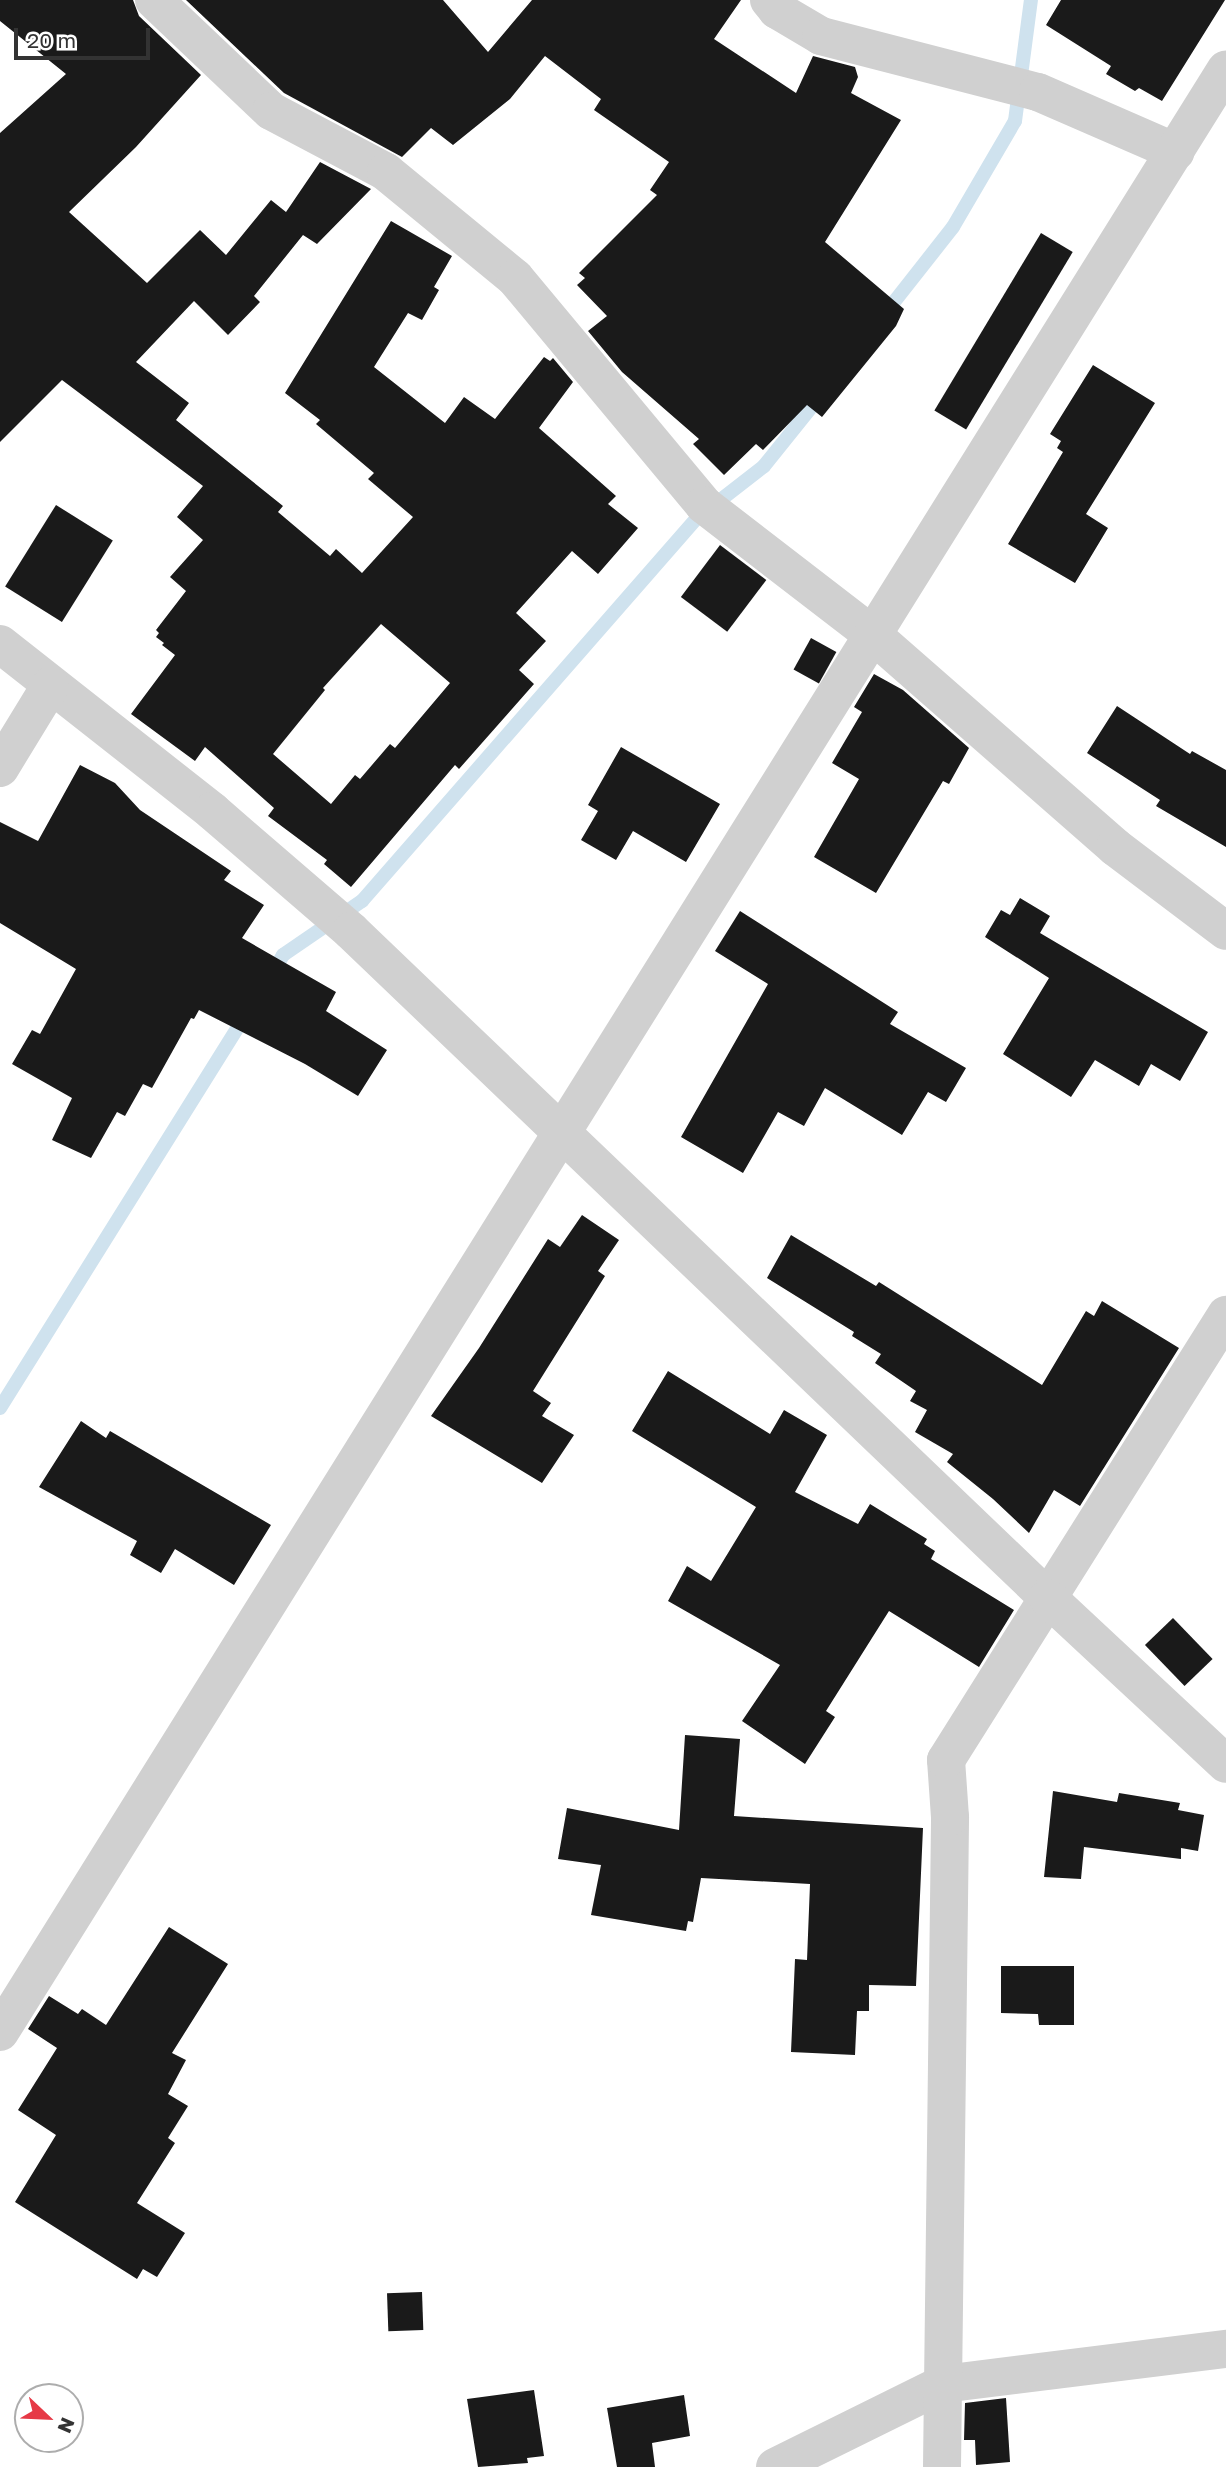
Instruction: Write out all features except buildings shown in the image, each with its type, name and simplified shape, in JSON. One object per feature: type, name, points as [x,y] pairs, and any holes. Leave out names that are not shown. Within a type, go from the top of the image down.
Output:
[{"type":"street","points":[[154,0],[271,111],[386,172],[515,278],[709,509],[873,635],[1115,847],[1226,931]]},
{"type":"street","points":[[769,0],[777,10],[821,36],[1026,90],[1176,152]]},
{"type":"street","points":[[0,2032],[561,1130],[873,635],[982,455],[1226,69]]},
{"type":"street","points":[[0,644],[212,811],[351,931],[1048,1598],[1226,1764]]},
{"type":"street","points":[[0,768],[50,686]]},
{"type":"street","points":[[942,2467],[950,1817],[946,1760],[1226,1315]]},
{"type":"street","points":[[775,2467],[943,2384],[1226,2349]]},
{"type":"waterway","points":[[883,316],[953,227],[1015,121],[1031,0]]},
{"type":"waterway","points":[[272,974],[283,955],[362,901],[696,519],[764,466],[821,395]]},
{"type":"waterway","points":[[0,1408],[246,1015]]}]
